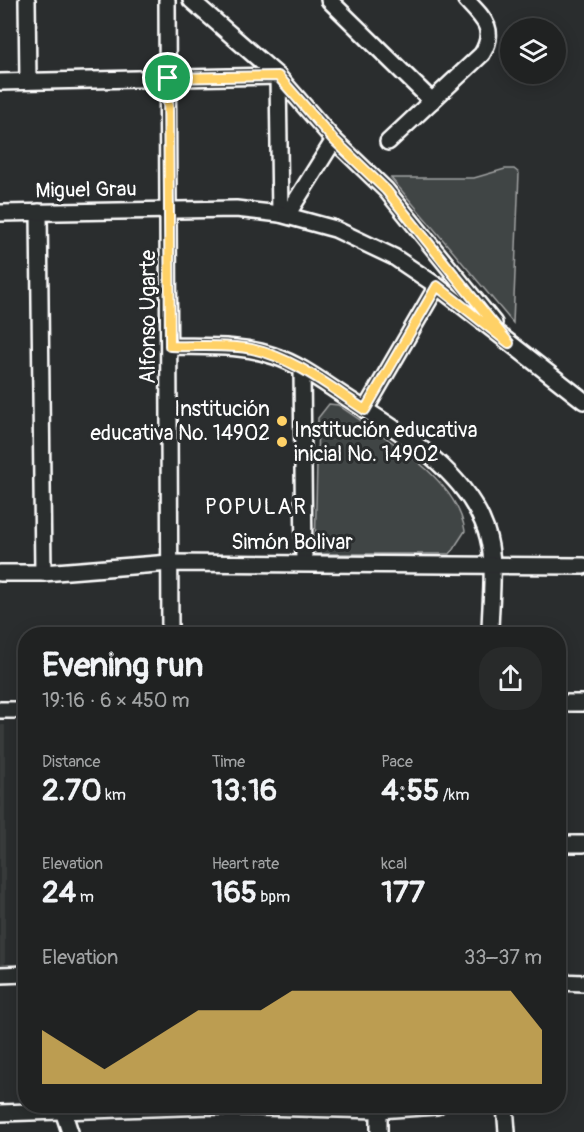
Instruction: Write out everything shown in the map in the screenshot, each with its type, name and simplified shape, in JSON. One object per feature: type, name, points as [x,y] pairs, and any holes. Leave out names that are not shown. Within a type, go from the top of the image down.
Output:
[{"type":"street","points":[[27,0],[28,81]]},
{"type":"street","name":"Alfonso Ugarte","points":[[167,0],[170,627]]},
{"type":"street","points":[[191,0],[278,76],[334,140],[386,190],[509,343]]},
{"type":"street","points":[[329,0],[432,101]]},
{"type":"street","points":[[388,142],[482,54],[489,42],[488,26],[466,0]]},
{"type":"street","points":[[0,81],[278,76]]},
{"type":"street","points":[[278,76],[284,214]]},
{"type":"street","points":[[284,214],[334,140]]},
{"type":"street","name":"Miguel Grau","points":[[0,213],[236,209],[284,214],[334,229],[394,257],[437,286],[584,401]]},
{"type":"street","points":[[39,212],[43,573]]},
{"type":"street","points":[[365,410],[437,286]]},
{"type":"street","points":[[170,346],[251,349],[276,356],[302,369],[425,452],[458,485],[486,529],[490,566],[490,627]]},
{"type":"street","points":[[302,369],[304,562]]},
{"type":"street","name":"Simón Bolivar","points":[[0,573],[43,573],[170,563],[304,562],[584,566]]},
{"type":"street","points":[[566,703],[584,703]]},
{"type":"street","points":[[0,710],[18,710]]},
{"type":"street","points":[[566,844],[584,844]]},
{"type":"street","points":[[0,975],[18,974]]},
{"type":"street","points":[[566,982],[584,982]]},
{"type":"street","points":[[0,1113],[18,1112]]},
{"type":"street","points":[[64,1113],[70,1132]]},
{"type":"street","points":[[379,1113],[379,1132]]},
{"type":"street","points":[[506,1113],[507,1132]]},
{"type":"shaded area","points":[[505,169],[514,169],[519,173],[513,323],[391,178],[474,178]]},
{"type":"shaded area","points":[[329,404],[338,405],[395,444],[432,475],[448,492],[459,511],[465,531],[450,554],[315,554],[318,418]]},
{"type":"shaded area","points":[[0,725],[5,725],[5,974],[0,974]]},
{"type":"place","name":"Institución educativa No. 14902","points":[[282,421]]},
{"type":"place","name":"Institución educativa inicial No. 14902","points":[[282,442]]},
{"type":"district","name":"POPULAR","points":[[256,507]]},
{"type":"route","points":[[278,76],[334,140],[386,190],[509,343],[437,286],[365,410],[302,369],[276,356],[251,349],[170,346],[168,78],[278,76]]}]
